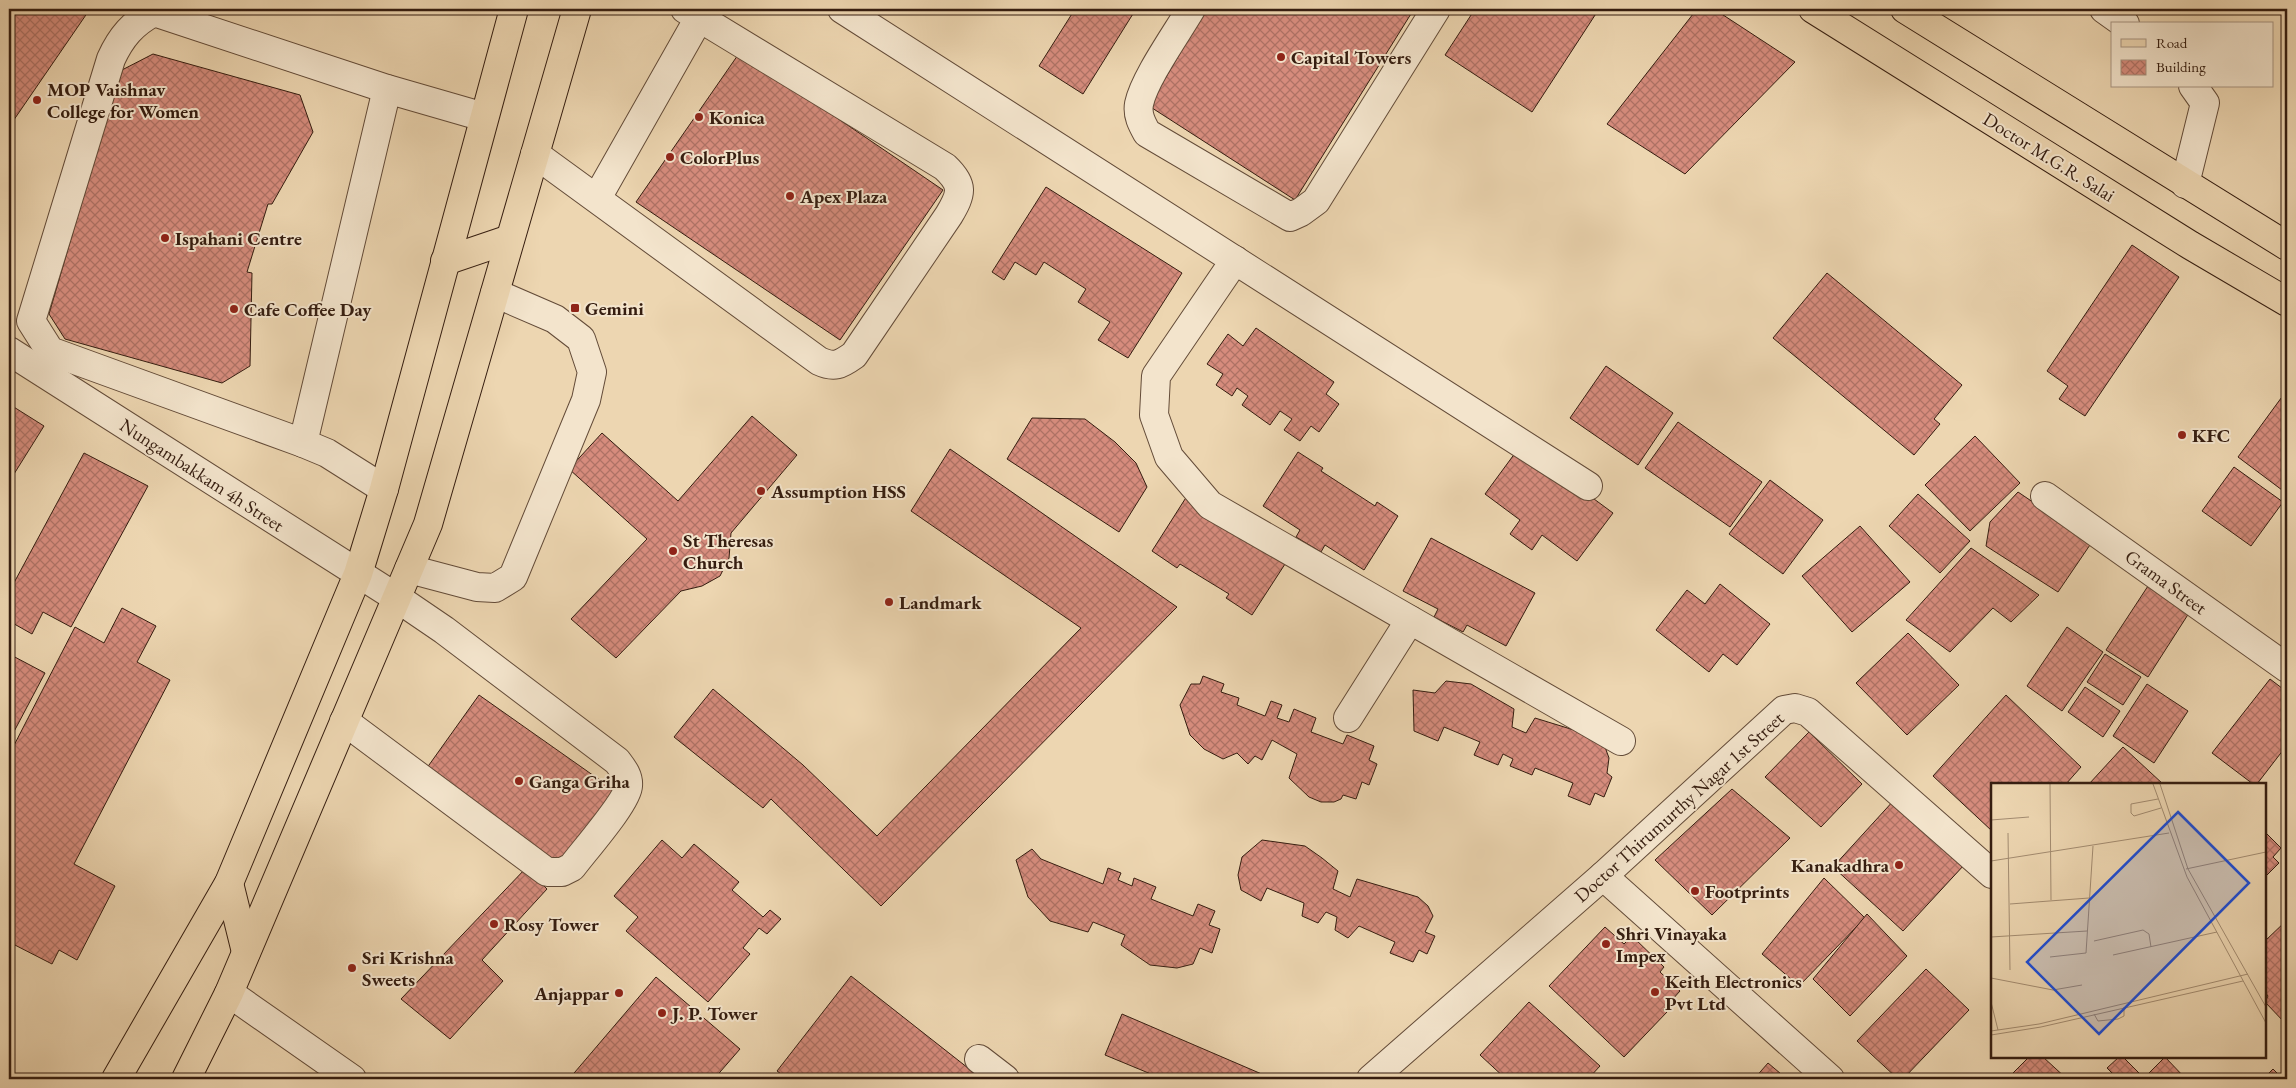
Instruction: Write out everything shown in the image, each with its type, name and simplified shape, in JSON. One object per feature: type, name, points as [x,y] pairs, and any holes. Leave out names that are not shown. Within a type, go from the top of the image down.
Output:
[{"type":"main road","points":[[116,1079],[228,883],[358,574],[384,489],[514,9]]},
{"type":"main road","points":[[186,1079],[229,993],[428,524],[577,9]]},
{"type":"main road","name":"Doctor M.G.R. Salai","points":[[1813,9],[2190,245],[2287,302]]},
{"type":"main road","points":[[1905,9],[2287,246]]},
{"type":"main road","points":[[445,261],[510,239]]},
{"type":"main road","points":[[228,883],[246,952]]},
{"type":"street","points":[[842,9],[1588,486]]},
{"type":"street","points":[[1191,9],[1145,88],[1138,105],[1140,120],[1147,133],[1290,217],[1301,212],[1316,201],[1436,9]]},
{"type":"street","points":[[2104,9],[2122,22]]},
{"type":"street","points":[[384,489],[327,453],[303,443],[50,351],[31,320],[111,59],[119,41],[137,21],[154,12],[386,89],[484,117]]},
{"type":"street","points":[[535,154],[819,361],[830,366],[844,362],[854,355],[959,198],[960,186],[945,167],[692,13],[597,198]]},
{"type":"street","points":[[2185,184],[2204,103],[2194,88]]},
{"type":"street","points":[[303,443],[386,89]]},
{"type":"street","points":[[1235,260],[1156,376],[1154,416],[1169,457],[1210,505],[1621,741]]},
{"type":"street","points":[[409,569],[477,587],[496,588],[514,576],[586,400],[592,372],[581,339],[555,320],[495,292]]},
{"type":"street","name":"Nungambakkam 4h Street","points":[[9,350],[444,630],[617,762],[626,772],[628,787],[621,802],[572,867],[562,872],[547,872],[344,721]]},
{"type":"street","name":"Grama Street","points":[[2046,496],[2287,668]]},
{"type":"street","points":[[1348,718],[1410,620]]},
{"type":"street","name":"Doctor Thirumurthy Nagar 1st Street","points":[[1371,1079],[1603,876],[1784,710],[1796,708],[1808,712],[1991,873]]},
{"type":"street","points":[[1603,876],[1830,1079]]},
{"type":"street","points":[[229,993],[352,1079]]},
{"type":"street","points":[[979,1059],[1005,1079]]},
{"type":"building","points":[[9,9],[90,9],[9,127]]},
{"type":"building","points":[[1075,9],[1136,9],[1083,94],[1039,66]]},
{"type":"building","name":"Capital Towers","points":[[1206,9],[1414,9],[1295,200],[1149,106]]},
{"type":"building","points":[[1475,9],[1599,9],[1532,112],[1445,55]]},
{"type":"building","points":[[1697,9],[1714,9],[1795,62],[1685,174],[1607,124]]},
{"type":"building","points":[[2272,9],[2287,9],[2287,18]]},
{"type":"building","name":"Apex Plaza","points":[[740,52],[943,190],[840,340],[636,202]]},
{"type":"building","name":"Ispahani Centre","points":[[153,54],[300,95],[313,132],[272,204],[268,204],[247,272],[252,273],[250,366],[222,383],[65,339],[49,314],[120,71]]},
{"type":"building","points":[[1046,187],[1182,273],[1128,358],[1098,340],[1110,322],[1078,302],[1086,289],[1044,262],[1036,275],[1015,262],[1004,280],[992,272]]},
{"type":"building","points":[[2132,245],[2179,277],[2085,416],[2059,399],[2068,386],[2047,371]]},
{"type":"building","points":[[1827,273],[1962,385],[1934,419],[1940,424],[1914,455],[1773,338]]},
{"type":"building","points":[[1256,328],[1334,382],[1326,394],[1339,404],[1319,432],[1311,426],[1300,441],[1284,430],[1292,419],[1280,411],[1270,425],[1242,405],[1248,396],[1237,388],[1232,396],[1216,385],[1223,374],[1207,364],[1228,334],[1243,346]]},
{"type":"building","points":[[1606,366],[1673,413],[1638,465],[1570,418]]},
{"type":"building","points":[[2287,390],[2287,483],[2282,490],[2238,457]]},
{"type":"building","points":[[9,404],[44,426],[9,482]]},
{"type":"building","points":[[752,416],[797,455],[731,533],[729,558],[720,576],[702,586],[681,591],[616,658],[571,619],[647,539],[569,469],[602,433],[678,501]]},
{"type":"building","points":[[1032,418],[1085,419],[1115,442],[1136,463],[1147,487],[1119,532],[1007,459]]},
{"type":"building","points":[[1678,422],[1762,482],[1730,527],[1645,468]]},
{"type":"building","points":[[1975,436],[2020,483],[1970,531],[1925,485]]},
{"type":"building","points":[[1521,445],[1613,513],[1577,561],[1542,535],[1532,550],[1510,534],[1520,520],[1485,494]]},
{"type":"building","points":[[950,449],[1177,607],[881,906],[771,799],[763,808],[674,737],[713,689],[803,765],[877,836],[1081,628],[911,511]]},
{"type":"building","points":[[1298,452],[1323,468],[1321,471],[1375,506],[1377,502],[1398,516],[1364,570],[1325,545],[1321,552],[1296,537],[1300,530],[1263,506]]},
{"type":"building","points":[[84,453],[148,486],[71,627],[43,612],[32,634],[9,621],[9,592]]},
{"type":"building","points":[[2234,467],[2283,502],[2251,546],[2202,511]]},
{"type":"building","points":[[1770,480],[1823,520],[1783,574],[1729,534]]},
{"type":"building","points":[[2018,492],[2092,542],[2058,592],[1986,546],[1990,522]]},
{"type":"building","points":[[1918,494],[1970,541],[1940,573],[1889,526]]},
{"type":"building","points":[[1187,496],[1287,561],[1252,615],[1226,598],[1229,594],[1180,564],[1177,568],[1152,551]]},
{"type":"building","points":[[1860,526],[1910,582],[1852,632],[1802,576]]},
{"type":"building","points":[[1431,538],[1535,593],[1506,646],[1467,625],[1463,632],[1434,617],[1438,609],[1403,591]]},
{"type":"building","points":[[1971,548],[2039,595],[2011,622],[1993,608],[1950,652],[1906,620]]},
{"type":"building","points":[[1720,584],[1770,624],[1737,665],[1723,654],[1709,672],[1656,630],[1687,590],[1705,604]]},
{"type":"building","points":[[2148,586],[2189,613],[2148,677],[2106,650]]},
{"type":"building","points":[[122,608],[156,626],[137,662],[170,680],[74,864],[115,886],[77,960],[59,950],[52,964],[9,942],[9,755],[75,627],[104,643]]},
{"type":"building","points":[[2067,627],[2103,652],[2062,711],[2027,686]]},
{"type":"building","points":[[1908,633],[1959,685],[1907,735],[1856,683]]},
{"type":"building","points":[[2105,654],[2141,677],[2123,705],[2087,682]]},
{"type":"building","points":[[11,655],[45,673],[9,741],[9,659]]},
{"type":"building","points":[[1203,676],[1224,684],[1221,692],[1239,698],[1237,705],[1265,716],[1271,701],[1282,705],[1277,718],[1289,722],[1294,709],[1316,718],[1311,732],[1343,744],[1347,735],[1374,746],[1369,760],[1377,764],[1369,785],[1362,782],[1356,799],[1343,795],[1341,799],[1334,802],[1321,802],[1309,797],[1289,778],[1297,754],[1272,740],[1262,760],[1255,756],[1248,764],[1237,753],[1223,759],[1204,749],[1190,735],[1180,705],[1191,684],[1200,684]]},
{"type":"building","points":[[2270,679],[2287,692],[2287,745],[2258,783],[2252,783],[2212,753]]},
{"type":"building","points":[[1446,681],[1471,684],[1514,709],[1512,727],[1526,733],[1535,718],[1574,730],[1605,747],[1609,758],[1607,773],[1612,777],[1604,797],[1595,793],[1590,805],[1568,796],[1573,783],[1535,768],[1532,775],[1510,766],[1513,759],[1503,754],[1498,765],[1474,755],[1480,742],[1444,727],[1438,741],[1414,731],[1413,690],[1435,693]]},
{"type":"building","points":[[2147,684],[2188,711],[2154,763],[2113,736]]},
{"type":"building","points":[[2085,687],[2120,711],[2103,737],[2068,712]]},
{"type":"building","name":"Ganga Griha","points":[[479,695],[614,790],[559,867],[424,772]]},
{"type":"building","points":[[2006,695],[2081,767],[2067,783],[1991,783],[1991,830],[1933,776]]},
{"type":"building","points":[[1809,732],[1862,784],[1821,827],[1765,777]]},
{"type":"building","points":[[2123,747],[2162,783],[2090,783]]},
{"type":"building","points":[[1732,789],[1790,838],[1712,915],[1655,860]]},
{"type":"building","name":"Kanakadhra","points":[[1895,799],[1965,864],[1903,931],[1833,867]]},
{"type":"building","points":[[2266,833],[2281,848],[2273,857],[2279,863],[2266,876]]},
{"type":"building","points":[[662,840],[682,858],[694,844],[739,882],[732,890],[763,917],[770,910],[781,919],[767,934],[759,928],[743,948],[750,954],[708,1002],[626,931],[638,917],[614,896]]},
{"type":"building","points":[[1262,840],[1305,846],[1338,871],[1333,889],[1350,897],[1357,879],[1418,897],[1428,906],[1433,916],[1425,932],[1435,936],[1427,954],[1419,950],[1413,962],[1390,953],[1395,942],[1359,926],[1348,938],[1335,930],[1337,917],[1326,912],[1318,923],[1302,916],[1304,903],[1267,888],[1261,901],[1241,890],[1238,875],[1242,857]]},
{"type":"building","points":[[1032,849],[1041,859],[1103,884],[1108,868],[1121,873],[1118,880],[1132,886],[1134,878],[1156,887],[1151,899],[1193,916],[1198,904],[1215,911],[1209,925],[1220,929],[1212,953],[1200,948],[1193,964],[1177,968],[1150,965],[1121,945],[1125,935],[1093,922],[1088,932],[1050,921],[1028,897],[1016,860]]},
{"type":"building","name":"Rosy Tower","points":[[526,868],[547,889],[482,960],[503,981],[450,1039],[401,999]]},
{"type":"building","points":[[1824,878],[1865,918],[1799,986],[1762,954]]},
{"type":"building","points":[[1867,914],[1907,956],[1850,1016],[1813,979]]},
{"type":"building","points":[[2287,920],[2287,1021],[2285,1023],[2266,1003],[2268,996],[2266,993],[2266,940]]},
{"type":"building","points":[[1605,927],[1624,944],[1632,936],[1664,967],[1660,972],[1680,991],[1663,1010],[1667,1012],[1624,1057],[1549,986]]},
{"type":"building","points":[[1926,969],[1969,1010],[1903,1079],[1898,1079],[1857,1041]]},
{"type":"building","points":[[851,976],[982,1079],[788,1079],[777,1071]]},
{"type":"building","name":"J. P. Tower","points":[[656,977],[740,1049],[714,1079],[569,1079]]},
{"type":"building","points":[[1529,1002],[1600,1066],[1588,1079],[1506,1079],[1480,1055]]},
{"type":"building","points":[[1122,1014],[1264,1075],[1262,1079],[1163,1079],[1105,1055]]},
{"type":"building","points":[[2028,1058],[2044,1058],[2067,1079],[2007,1079]]},
{"type":"building","points":[[2118,1058],[2124,1058],[2144,1078],[2166,1058],[2186,1079],[2118,1079],[2107,1068]]},
{"type":"building","points":[[1768,1063],[1787,1079],[1754,1079]]},
{"type":"building","points":[[2273,1069],[2283,1079],[2263,1079]]},
{"type":"place","name":"Capital Towers","points":[[1281,57]]},
{"type":"place","name":"MOP Vaishnav College for Women","points":[[37,100]]},
{"type":"place","name":"Konica","points":[[699,117]]},
{"type":"place","name":"ColorPlus","points":[[670,157]]},
{"type":"place","name":"Apex Plaza","points":[[790,196]]},
{"type":"place","name":"Ispahani Centre","points":[[165,238]]},
{"type":"place","name":"Gemini","points":[[575,308]]},
{"type":"place","name":"Cafe Coffee Day","points":[[234,309]]},
{"type":"place","name":"KFC","points":[[2182,435]]},
{"type":"place","name":"Assumption HSS","points":[[761,491]]},
{"type":"place","name":"St Theresas Church","points":[[673,551]]},
{"type":"place","name":"Landmark","points":[[889,602]]},
{"type":"place","name":"Ganga Griha","points":[[519,781]]},
{"type":"place","name":"Kanakadhra","points":[[1899,865]]},
{"type":"place","name":"Footprints","points":[[1695,891]]},
{"type":"place","name":"Rosy Tower","points":[[494,924]]},
{"type":"place","name":"Shri Vinayaka Impex","points":[[1606,944]]},
{"type":"place","name":"Sri Krishna Sweets","points":[[352,968]]},
{"type":"place","name":"Keith Electronics Pvt Ltd","points":[[1655,992]]},
{"type":"place","name":"Anjappar","points":[[619,993]]},
{"type":"place","name":"J. P. Tower","points":[[662,1013]]}]
